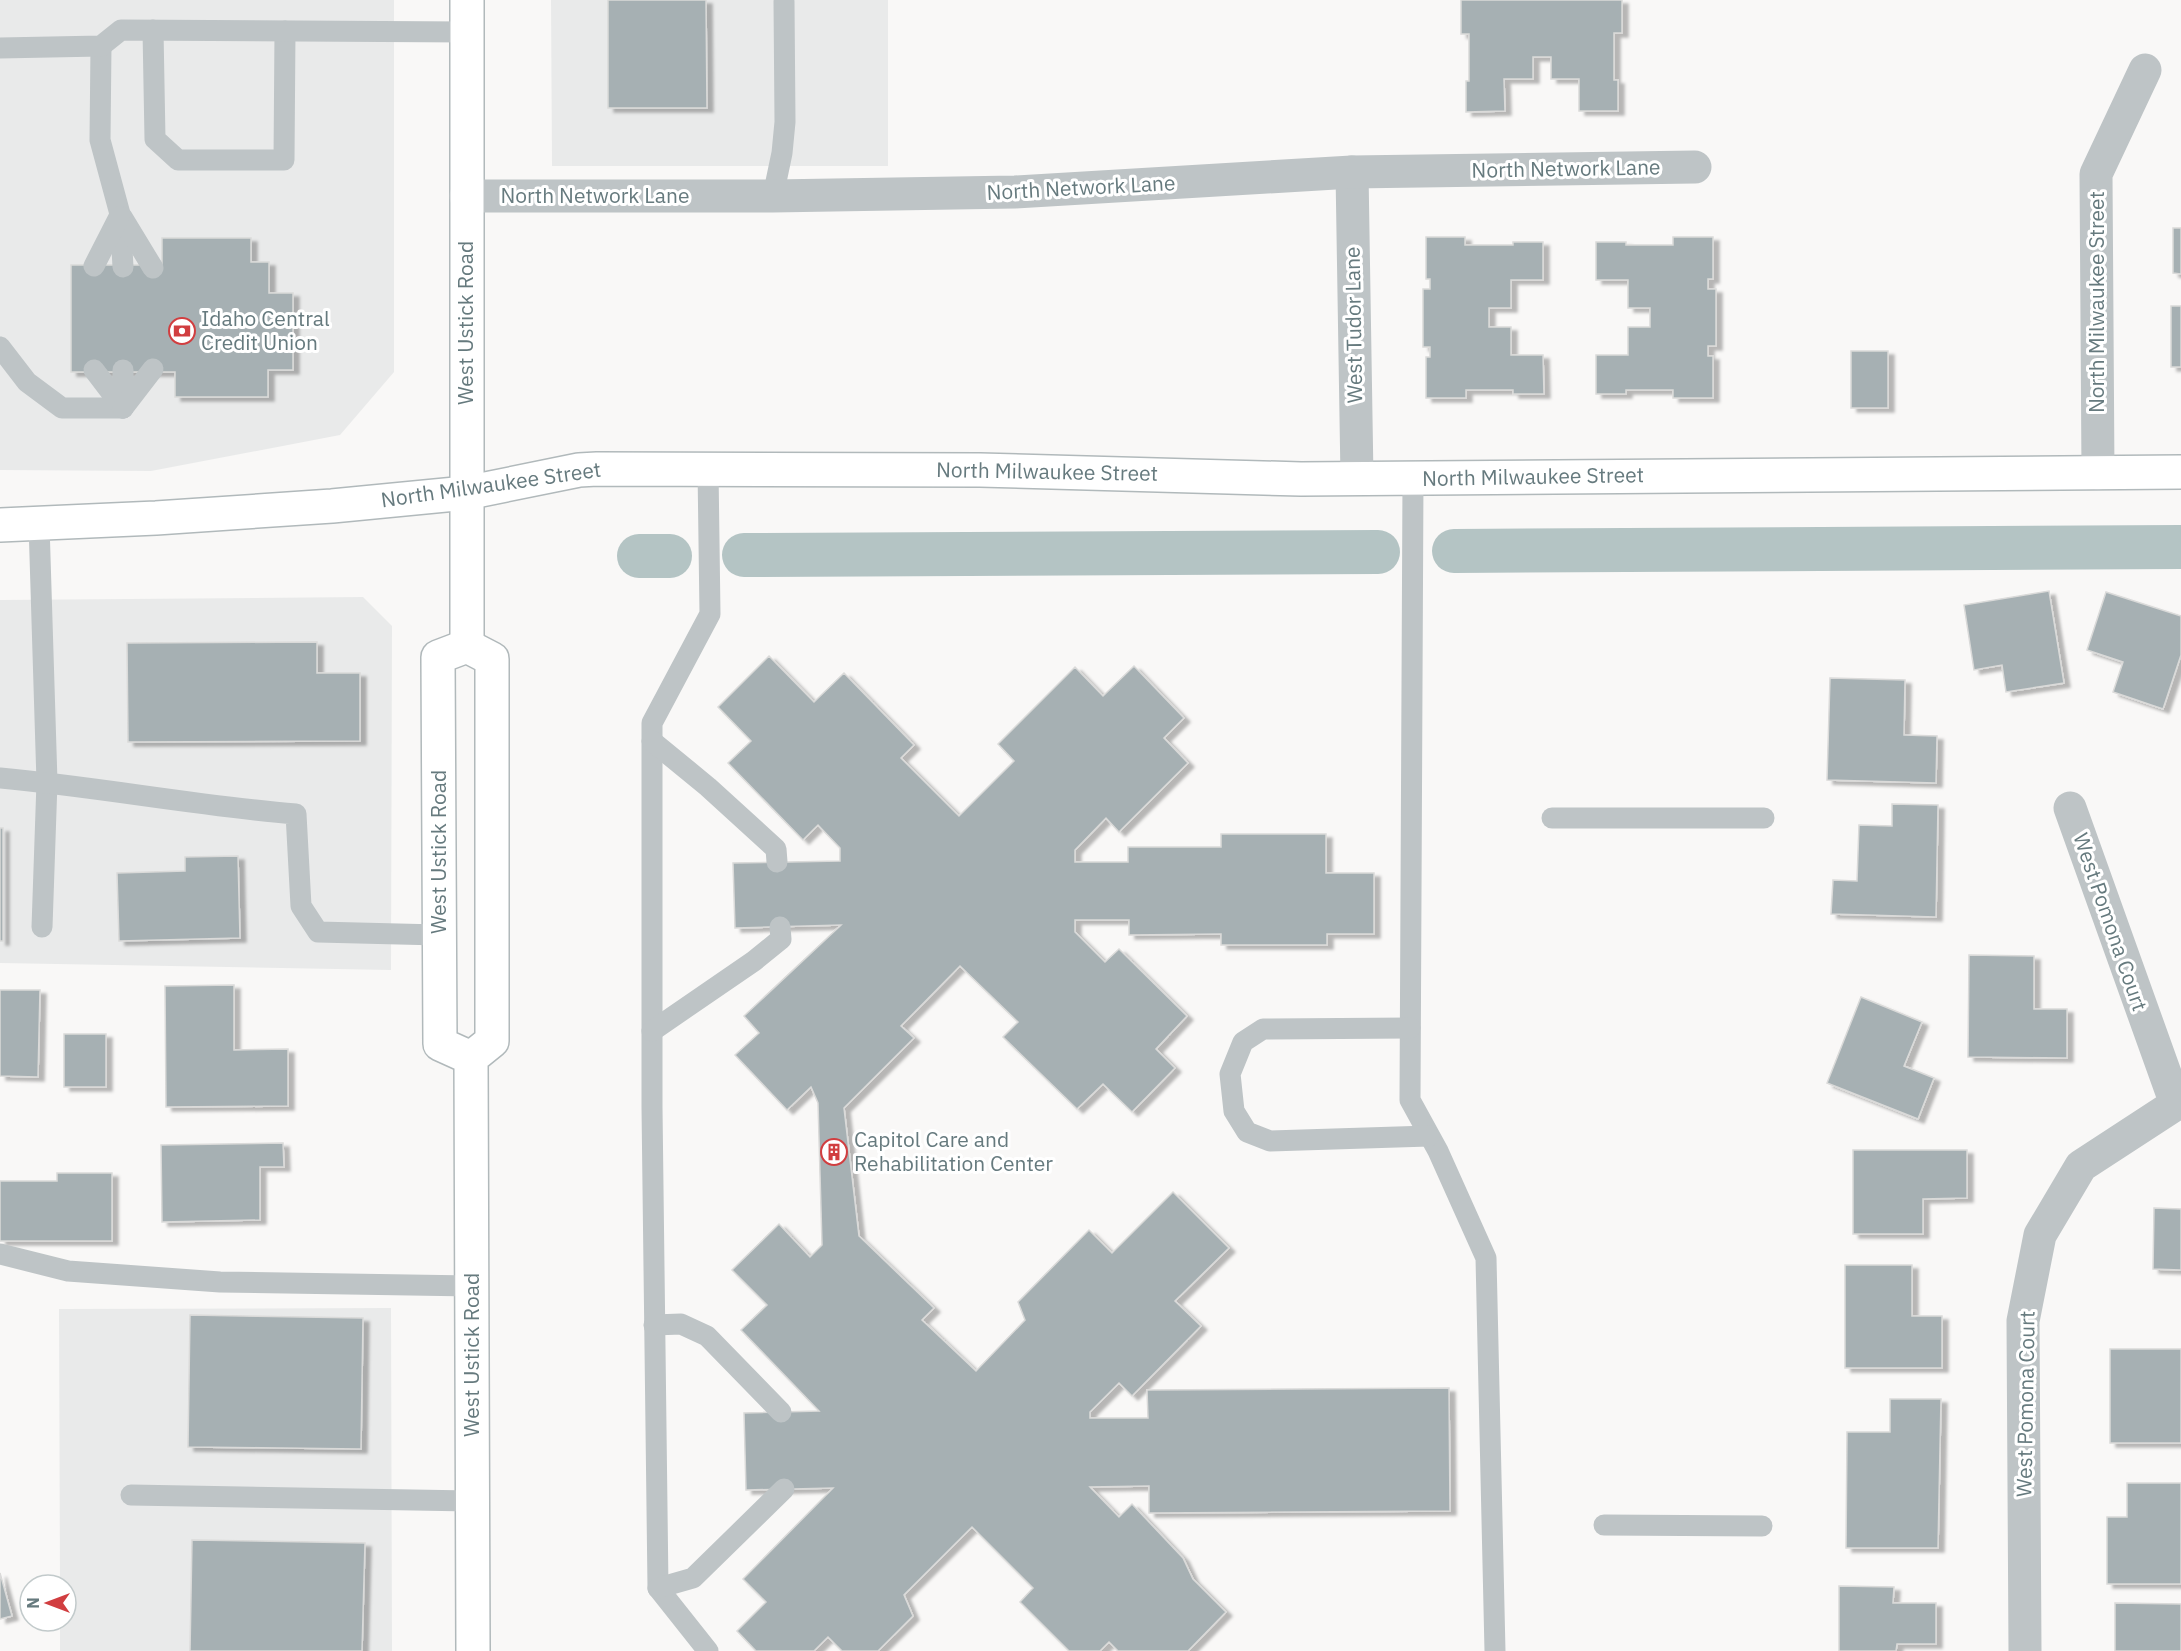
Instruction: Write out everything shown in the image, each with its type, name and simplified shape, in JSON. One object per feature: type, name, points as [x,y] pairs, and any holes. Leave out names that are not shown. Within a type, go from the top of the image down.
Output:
[{"type":"main road","name":"West Ustick Road","points":[[467,16],[467,646],[438,657],[440,1044],[471,1058],[472,1651]]},
{"type":"main road","name":"North Milwaukee Street","points":[[0,525],[320,507],[466,493],[579,470],[980,470],[1301,479],[2181,472]]},
{"type":"main road","points":[[467,646],[492,659],[492,1041],[471,1058]]},
{"type":"street","name":"North Milwaukee Street","points":[[2098,473],[2096,174],[2145,70]]},
{"type":"street","name":"North Network Lane","points":[[466,196],[773,196],[1015,192],[1352,172],[1695,167]]},
{"type":"street","name":"West Tudor Lane","points":[[1352,172],[1357,478]]},
{"type":"street","name":"West Pomona Court","points":[[2025,1651],[2023,1322],[2040,1235],[2081,1166],[2178,1104],[2070,808]]},
{"type":"lane","points":[[773,196],[782,153],[785,122],[784,2]]},
{"type":"lane","points":[[0,48],[101,46],[121,30],[285,31],[467,16]]},
{"type":"lane","points":[[153,30],[155,139],[178,160],[284,160],[285,31]]},
{"type":"lane","points":[[101,46],[100,140],[120,214],[123,267]]},
{"type":"lane","points":[[94,266],[120,214]]},
{"type":"lane","points":[[120,214],[153,268]]},
{"type":"lane","points":[[0,347],[27,381],[62,408],[123,408]]},
{"type":"lane","points":[[123,408],[153,369]]},
{"type":"lane","points":[[94,370],[123,408]]},
{"type":"lane","points":[[123,370],[123,408]]},
{"type":"lane","points":[[708,469],[710,614],[652,723],[654,1325],[658,1588],[708,1651]]},
{"type":"lane","points":[[1413,478],[1410,1100],[1438,1151],[1486,1258],[1495,1651]]},
{"type":"lane","points":[[39,524],[47,782],[42,927]]},
{"type":"lane","points":[[652,741],[708,787],[776,849],[777,862]]},
{"type":"lane","points":[[0,777],[241,810],[296,814],[302,906],[318,932],[439,935]]},
{"type":"lane","points":[[1552,818],[1764,818]]},
{"type":"lane","points":[[652,1031],[754,961],[781,939],[780,927]]},
{"type":"lane","points":[[1410,1028],[1263,1029],[1243,1042],[1230,1074],[1234,1111],[1247,1132],[1270,1141],[1429,1136]]},
{"type":"lane","points":[[0,1254],[68,1271],[208,1281],[472,1286]]},
{"type":"lane","points":[[654,1325],[681,1324],[707,1336],[781,1412]]},
{"type":"lane","points":[[658,1588],[693,1578],[784,1489]]},
{"type":"lane","points":[[131,1495],[471,1501]]},
{"type":"lane","points":[[1604,1525],[1762,1526]]},
{"type":"shaded area","points":[[0,0],[394,0],[394,372],[340,435],[151,471],[0,470]]},
{"type":"shaded area","points":[[551,0],[888,0],[888,166],[552,166]]},
{"type":"shaded area","points":[[363,597],[392,626],[391,970],[0,963],[0,600]]},
{"type":"shaded area","points":[[391,1308],[392,1651],[60,1651],[60,1633],[78,1633],[78,1573],[60,1573],[59,1309]]},
{"type":"building","points":[[608,0],[706,0],[707,108],[608,108]]},
{"type":"building","points":[[1461,0],[1622,0],[1622,33],[1614,33],[1614,80],[1618,80],[1618,111],[1579,111],[1579,79],[1551,79],[1551,57],[1533,57],[1533,79],[1504,79],[1505,111],[1466,112],[1466,81],[1469,81],[1469,34],[1461,34]]},
{"type":"building","points":[[2173,228],[2181,228],[2181,274],[2173,273]]},
{"type":"building","points":[[1426,237],[1465,237],[1465,245],[1513,245],[1513,242],[1543,242],[1543,280],[1511,280],[1511,308],[1489,308],[1489,327],[1511,327],[1511,355],[1543,355],[1544,394],[1513,394],[1513,390],[1466,390],[1466,398],[1426,398],[1426,357],[1430,357],[1430,347],[1423,347],[1423,289],[1430,289],[1430,279],[1426,279]]},
{"type":"building","points":[[1673,237],[1713,237],[1713,279],[1708,279],[1708,289],[1716,289],[1716,346],[1708,346],[1708,356],[1713,356],[1713,398],[1673,398],[1673,390],[1626,390],[1626,394],[1596,394],[1596,355],[1628,355],[1628,327],[1650,327],[1650,308],[1628,308],[1628,280],[1596,280],[1596,242],[1626,242],[1626,245],[1673,245]]},
{"type":"building","name":"Idaho Central Credit Union","points":[[162,238],[251,238],[251,262],[269,262],[269,293],[293,293],[293,370],[268,370],[268,397],[175,397],[175,372],[71,372],[71,265],[162,265]]},
{"type":"building","points":[[2171,306],[2181,306],[2181,367],[2171,367]]},
{"type":"building","points":[[1851,351],[1888,351],[1888,408],[1851,408]]},
{"type":"building","points":[[2049,591],[2064,683],[2006,692],[2002,665],[1974,670],[1964,605]]},
{"type":"building","points":[[2106,592],[2181,616],[2181,655],[2163,709],[2113,692],[2123,662],[2087,650]]},
{"type":"building","points":[[317,642],[317,673],[360,673],[360,741],[128,742],[127,643]]},
{"type":"building","name":"Capitol Care and Rehabilitation Center","points":[[769,656],[814,702],[844,673],[914,745],[901,758],[959,816],[1014,761],[998,744],[1075,667],[1103,696],[1134,666],[1184,718],[1164,738],[1188,763],[1119,832],[1106,818],[1075,850],[1075,862],[1128,862],[1128,847],[1221,847],[1221,834],[1326,834],[1326,873],[1374,873],[1374,934],[1327,934],[1327,945],[1221,945],[1221,934],[1129,935],[1129,920],[1075,920],[1075,932],[1105,962],[1119,949],[1187,1016],[1156,1049],[1175,1068],[1132,1112],[1103,1084],[1077,1109],[1003,1037],[1018,1022],[960,966],[901,1026],[914,1038],[844,1108],[859,1236],[934,1308],[922,1320],[976,1371],[1025,1320],[1018,1302],[1089,1230],[1112,1253],[1173,1192],[1229,1248],[1175,1301],[1201,1326],[1132,1396],[1119,1383],[1090,1412],[1090,1418],[1148,1418],[1147,1390],[1449,1388],[1450,1511],[1149,1513],[1149,1486],[1090,1487],[1119,1517],[1132,1504],[1183,1558],[1193,1579],[1226,1612],[1188,1651],[1118,1651],[1109,1642],[1100,1651],[1069,1651],[1020,1602],[1033,1588],[972,1527],[904,1595],[913,1616],[878,1651],[842,1651],[828,1637],[814,1651],[756,1651],[737,1631],[766,1602],[743,1579],[833,1488],[746,1490],[744,1413],[819,1411],[741,1330],[767,1305],[732,1270],[779,1224],[810,1257],[822,1245],[818,1103],[811,1087],[787,1110],[735,1055],[759,1033],[744,1016],[841,925],[735,928],[733,863],[840,861],[840,848],[818,825],[803,840],[728,763],[751,741],[718,707]]},
{"type":"building","points":[[1830,678],[1905,680],[1904,735],[1937,736],[1936,783],[1827,780]]},
{"type":"building","points":[[1892,804],[1938,805],[1936,917],[1831,914],[1833,880],[1857,881],[1859,825],[1892,826]]},
{"type":"building","points":[[0,828],[3,828],[3,941],[0,941]]},
{"type":"building","points":[[238,856],[240,938],[119,941],[117,873],[185,871],[185,857]]},
{"type":"building","points":[[1969,955],[2034,956],[2034,1009],[2067,1009],[2067,1058],[1968,1057]]},
{"type":"building","points":[[234,985],[234,1050],[288,1049],[288,1106],[166,1107],[165,986]]},
{"type":"building","points":[[0,990],[40,990],[38,1077],[0,1076]]},
{"type":"building","points":[[1861,997],[1922,1022],[1904,1066],[1934,1078],[1918,1119],[1827,1083]]},
{"type":"building","points":[[64,1034],[106,1034],[106,1087],[64,1087]]},
{"type":"building","points":[[283,1143],[284,1167],[260,1167],[260,1220],[162,1222],[161,1145]]},
{"type":"building","points":[[1853,1150],[1967,1150],[1967,1198],[1923,1199],[1923,1234],[1853,1234]]},
{"type":"building","points":[[57,1173],[112,1173],[112,1241],[0,1241],[0,1181],[57,1181]]},
{"type":"building","points":[[2154,1208],[2181,1209],[2181,1270],[2153,1269]]},
{"type":"building","points":[[1845,1265],[1912,1265],[1912,1316],[1942,1316],[1942,1368],[1845,1368]]},
{"type":"building","points":[[190,1315],[363,1318],[361,1449],[188,1447]]},
{"type":"building","points":[[2110,1349],[2181,1349],[2181,1443],[2110,1443]]},
{"type":"building","points":[[1890,1399],[1941,1399],[1938,1548],[1846,1548],[1847,1432],[1890,1432]]},
{"type":"building","points":[[2127,1483],[2181,1483],[2181,1584],[2107,1584],[2107,1517],[2127,1517]]},
{"type":"building","points":[[192,1540],[365,1543],[362,1651],[190,1651]]},
{"type":"building","points":[[0,1573],[12,1616],[0,1619]]},
{"type":"building","points":[[1839,1586],[1894,1587],[1893,1603],[1936,1603],[1936,1644],[1897,1644],[1896,1651],[1839,1651]]},
{"type":"building","points":[[2115,1603],[2181,1604],[2181,1651],[2115,1651]]},
{"type":"waterway","points":[[1454,551],[2181,547]]},
{"type":"waterway","points":[[744,555],[1378,552]]},
{"type":"waterway","points":[[639,556],[670,556]]},
{"type":"place","name":"Idaho Central Credit Union","points":[[182,331]]},
{"type":"place","name":"Capitol Care and Rehabilitation Center","points":[[834,1152]]}]
